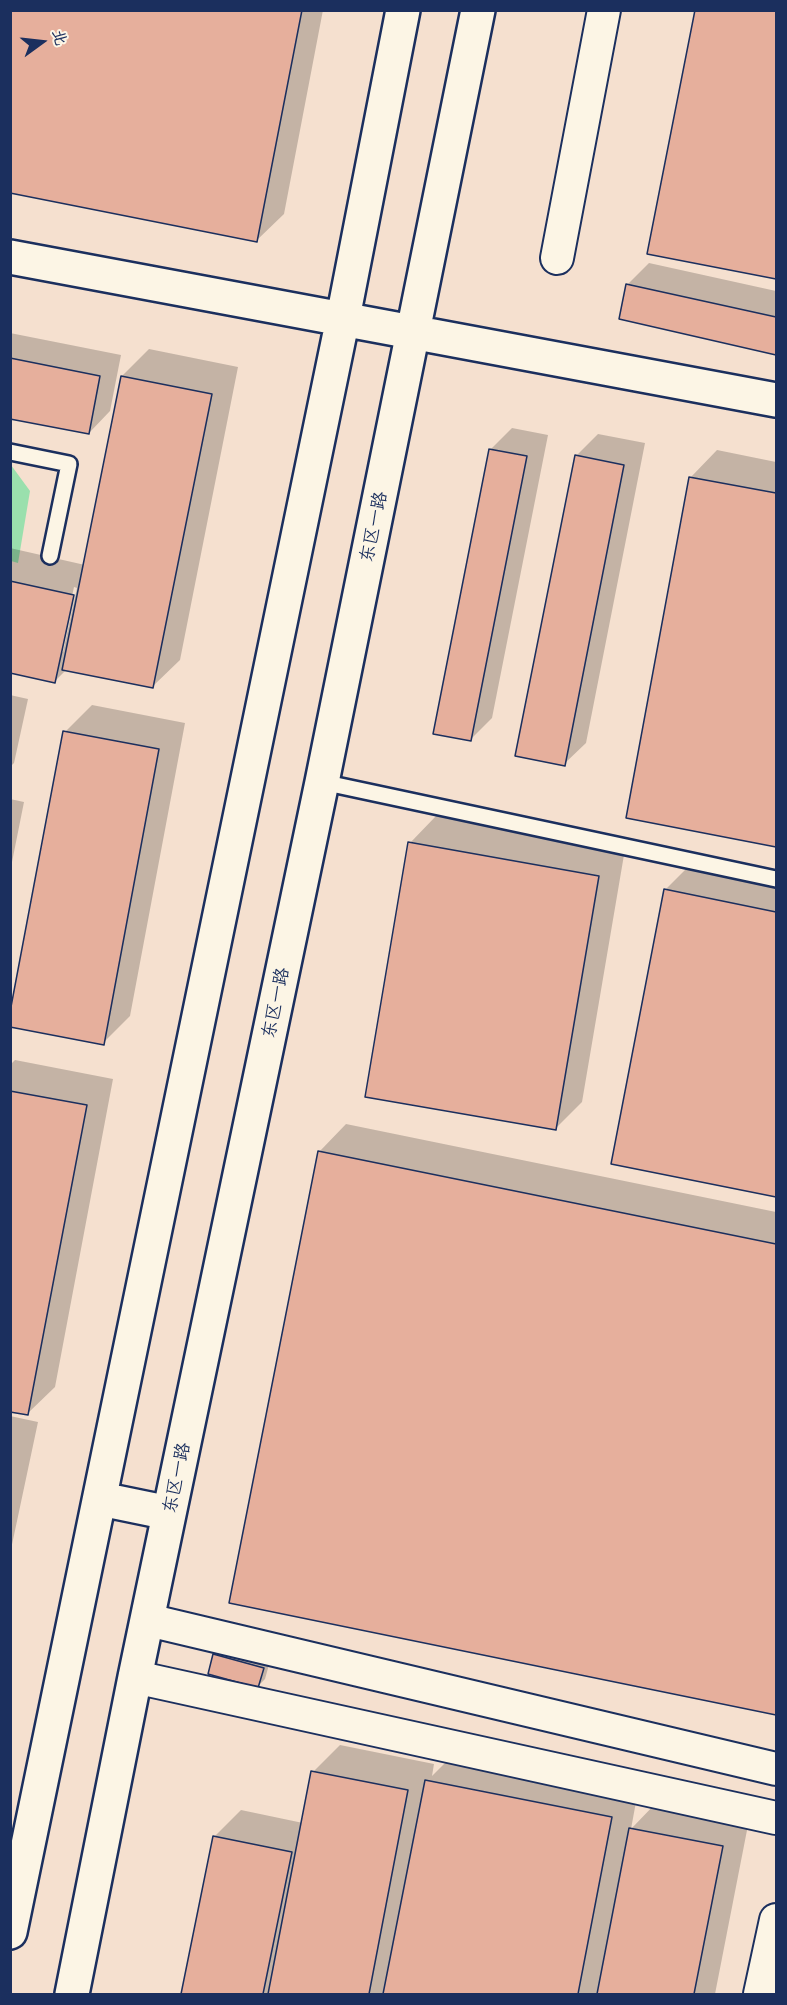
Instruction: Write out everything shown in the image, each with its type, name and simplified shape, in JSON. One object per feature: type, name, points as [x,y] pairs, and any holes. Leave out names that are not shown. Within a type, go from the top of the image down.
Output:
[{"type":"main road","points":[[10,1932],[343,318],[403,10]]},
{"type":"main road","name":"东区一路","points":[[72,1995],[135,1677],[322,782],[478,10]]},
{"type":"main road","points":[[10,257],[777,399]]},
{"type":"main road","points":[[101,1499],[169,1513]]},
{"type":"street","points":[[557,258],[603,10]]},
{"type":"street","points":[[148,1620],[777,1769]]},
{"type":"street","points":[[135,1677],[777,1818]]},
{"type":"street","points":[[759,1995],[777,1920]]},
{"type":"lane","points":[[10,452],[69,464],[50,556]]},
{"type":"lane","points":[[322,782],[777,879]]},
{"type":"shaded area","points":[[11,11],[776,11],[776,1994],[11,1994]]},
{"type":"green space","points":[[11,465],[30,491],[18,563],[11,561]]},
{"type":"building","points":[[10,10],[302,10],[257,242],[10,193]]},
{"type":"building","points":[[695,10],[776,10],[776,279],[647,254]]},
{"type":"building","points":[[626,284],[776,317],[776,355],[619,319]]},
{"type":"building","points":[[10,358],[100,376],[89,434],[10,419]]},
{"type":"building","points":[[121,376],[212,394],[153,688],[62,670]]},
{"type":"building","points":[[489,449],[527,456],[471,741],[433,734]]},
{"type":"building","points":[[575,455],[624,465],[565,766],[515,756]]},
{"type":"building","points":[[689,477],[776,493],[776,847],[626,818]]},
{"type":"building","points":[[10,581],[74,595],[55,683],[10,673]]},
{"type":"building","points":[[63,731],[159,749],[104,1045],[10,1027],[10,1012]]},
{"type":"building","points":[[408,842],[599,876],[556,1130],[365,1097]]},
{"type":"building","points":[[664,889],[776,912],[776,1197],[611,1164]]},
{"type":"building","points":[[10,1091],[87,1105],[28,1415],[10,1412]]},
{"type":"building","points":[[318,1151],[776,1244],[776,1715],[229,1603]]},
{"type":"building","points":[[213,1654],[264,1668],[258,1688],[208,1674]]},
{"type":"building","points":[[311,1771],[408,1790],[369,1994],[268,1994]]},
{"type":"building","points":[[425,1780],[612,1817],[578,1994],[383,1994]]},
{"type":"building","points":[[629,1828],[723,1846],[694,1994],[597,1994]]},
{"type":"building","points":[[213,1836],[292,1852],[263,1994],[181,1994]]}]
